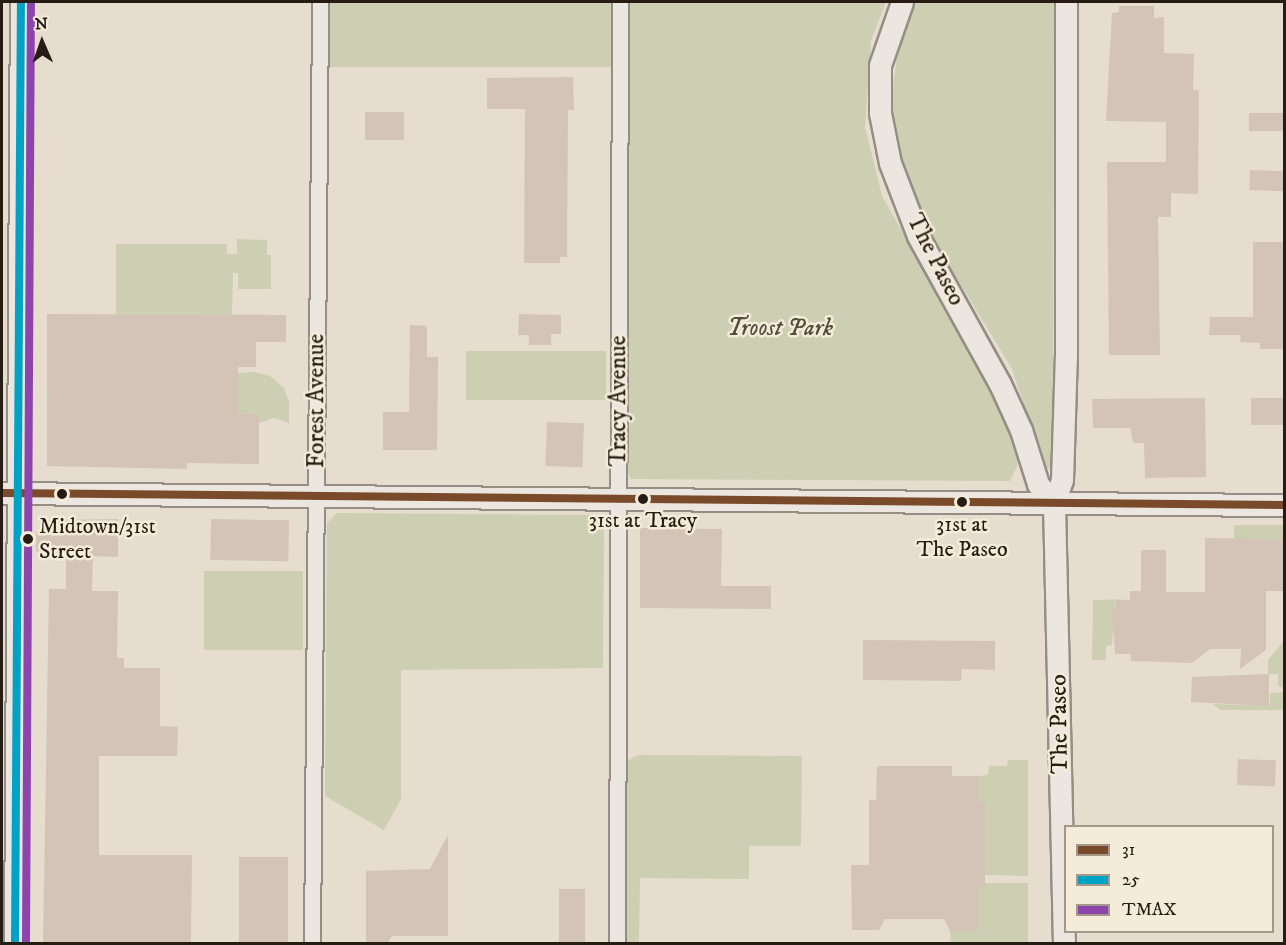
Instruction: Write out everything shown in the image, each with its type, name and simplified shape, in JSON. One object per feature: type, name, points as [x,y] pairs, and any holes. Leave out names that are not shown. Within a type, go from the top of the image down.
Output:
[{"type":"main road","points":[[15,944],[11,493],[21,2]]},
{"type":"main road","name":"The Paseo","points":[[902,2],[880,65],[880,113],[890,163],[918,236],[1000,384],[1021,430],[1038,484],[1054,504]]},
{"type":"main road","name":"The Paseo","points":[[1064,944],[1054,504],[1062,480],[1066,356],[1066,2]]},
{"type":"main road","points":[[11,493],[1284,505]]},
{"type":"street","name":"Forest Avenue","points":[[312,944],[320,2]]},
{"type":"street","name":"Tracy Avenue","points":[[617,944],[620,2]]},
{"type":"green space","points":[[327,2],[611,2],[611,67],[327,67]]},
{"type":"green space","name":"Troost Park","points":[[628,2],[886,2],[871,41],[865,127],[882,196],[1007,417],[1018,464],[1010,481],[631,479],[627,471]]},
{"type":"green space","points":[[915,2],[1054,2],[1053,468],[1045,468],[1012,369],[924,224],[906,183],[894,132],[892,94],[897,58]]},
{"type":"green space","points":[[237,239],[267,240],[267,255],[271,255],[271,289],[238,289],[238,273],[233,273],[232,315],[116,314],[116,244],[227,244],[227,254],[237,254]]},
{"type":"green space","points":[[466,351],[606,351],[606,400],[466,400]]},
{"type":"green space","points":[[254,372],[270,376],[284,388],[289,402],[289,423],[274,418],[259,423],[259,414],[238,413],[238,373]]},
{"type":"green space","points":[[337,513],[594,515],[604,526],[603,668],[401,670],[401,799],[384,830],[325,796],[327,523]]},
{"type":"green space","points":[[1234,525],[1284,525],[1284,539],[1234,539]]},
{"type":"green space","points":[[204,571],[303,571],[303,650],[204,650]]},
{"type":"green space","points":[[1130,599],[1116,600],[1112,645],[1106,646],[1106,660],[1092,660],[1093,600]]},
{"type":"green space","points":[[1284,643],[1284,688],[1278,686],[1278,674],[1268,674],[1268,660]]},
{"type":"green space","points":[[1284,692],[1284,710],[1220,710],[1213,704],[1270,706],[1270,693]]},
{"type":"green space","points":[[639,755],[802,756],[801,846],[749,846],[749,879],[640,878],[639,943],[625,943],[626,761]]},
{"type":"green space","points":[[1008,760],[1028,760],[1028,876],[985,875],[985,803],[978,802],[978,776],[988,775],[989,766],[1007,766]]},
{"type":"green space","points":[[985,883],[1028,883],[1028,943],[945,944],[951,943],[950,931],[978,931],[978,887],[985,887]]},
{"type":"building","points":[[1119,6],[1154,6],[1154,18],[1164,17],[1164,53],[1194,54],[1193,90],[1199,90],[1198,194],[1171,193],[1171,217],[1158,217],[1160,355],[1109,355],[1107,162],[1166,162],[1166,122],[1106,121],[1112,13],[1119,12]]},
{"type":"building","points":[[573,77],[574,110],[568,110],[567,257],[560,257],[560,263],[524,263],[525,109],[487,109],[487,78]]},
{"type":"building","points":[[365,112],[404,112],[404,140],[365,140]]},
{"type":"building","points":[[1249,113],[1284,113],[1284,131],[1249,131]]},
{"type":"building","points":[[1250,170],[1284,171],[1283,191],[1249,190]]},
{"type":"building","points":[[1253,242],[1284,242],[1284,349],[1260,349],[1260,343],[1240,342],[1241,335],[1209,335],[1210,317],[1253,317]]},
{"type":"building","points":[[47,314],[286,315],[286,342],[256,342],[256,367],[238,367],[238,413],[259,414],[259,464],[187,463],[187,469],[47,466]]},
{"type":"building","points":[[519,314],[561,315],[561,334],[551,334],[551,345],[529,345],[529,335],[518,335]]},
{"type":"building","points":[[410,325],[427,326],[427,357],[438,357],[437,450],[383,450],[383,412],[409,412]]},
{"type":"building","points":[[1205,398],[1206,477],[1145,478],[1144,443],[1133,443],[1130,428],[1093,428],[1092,399]]},
{"type":"building","points":[[1251,398],[1284,398],[1284,425],[1251,425]]},
{"type":"building","points":[[547,422],[584,423],[582,467],[545,466]]},
{"type":"building","points":[[118,519],[118,557],[93,556],[92,591],[118,591],[117,658],[124,658],[124,668],[160,668],[160,726],[178,727],[177,756],[99,756],[99,855],[192,855],[191,944],[43,944],[49,589],[66,589],[66,556],[36,551],[36,531],[49,532],[49,520]]},
{"type":"building","points":[[211,519],[289,520],[288,561],[210,560]]},
{"type":"building","points":[[640,528],[722,529],[721,586],[771,586],[771,609],[640,608]]},
{"type":"building","points":[[1205,538],[1284,539],[1284,591],[1266,591],[1266,650],[1240,669],[1241,649],[1210,649],[1192,663],[1131,661],[1131,654],[1115,654],[1112,609],[1116,609],[1116,600],[1130,600],[1130,591],[1141,591],[1141,550],[1166,550],[1166,592],[1205,592]]},
{"type":"building","points":[[863,640],[995,641],[995,670],[962,669],[961,681],[863,680]]},
{"type":"building","points":[[1269,674],[1269,706],[1191,702],[1192,677]]},
{"type":"building","points":[[1238,759],[1276,760],[1275,786],[1237,785]]},
{"type":"building","points":[[877,766],[952,766],[952,776],[978,776],[978,802],[985,802],[985,887],[978,887],[978,931],[950,931],[944,919],[885,919],[879,930],[852,930],[851,865],[869,865],[869,800],[876,800]]},
{"type":"building","points":[[448,835],[448,936],[392,936],[387,944],[366,944],[366,871],[430,869]]},
{"type":"building","points":[[239,857],[288,857],[288,944],[239,944]]},
{"type":"building","points":[[559,889],[585,889],[585,944],[559,944]]},
{"type":"transit line","name":"25","points":[[15,944],[21,2]]},
{"type":"transit line","name":"TMAX","points":[[26,944],[31,2]]},
{"type":"transit line","name":"31","points":[[2,493],[1284,505]]},
{"type":"place","name":"31st at Tracy","points":[[643,499]]},
{"type":"place","name":"31st at The Paseo","points":[[962,502]]},
{"type":"place","name":"Midtown/31st Street","points":[[28,539]]}]
